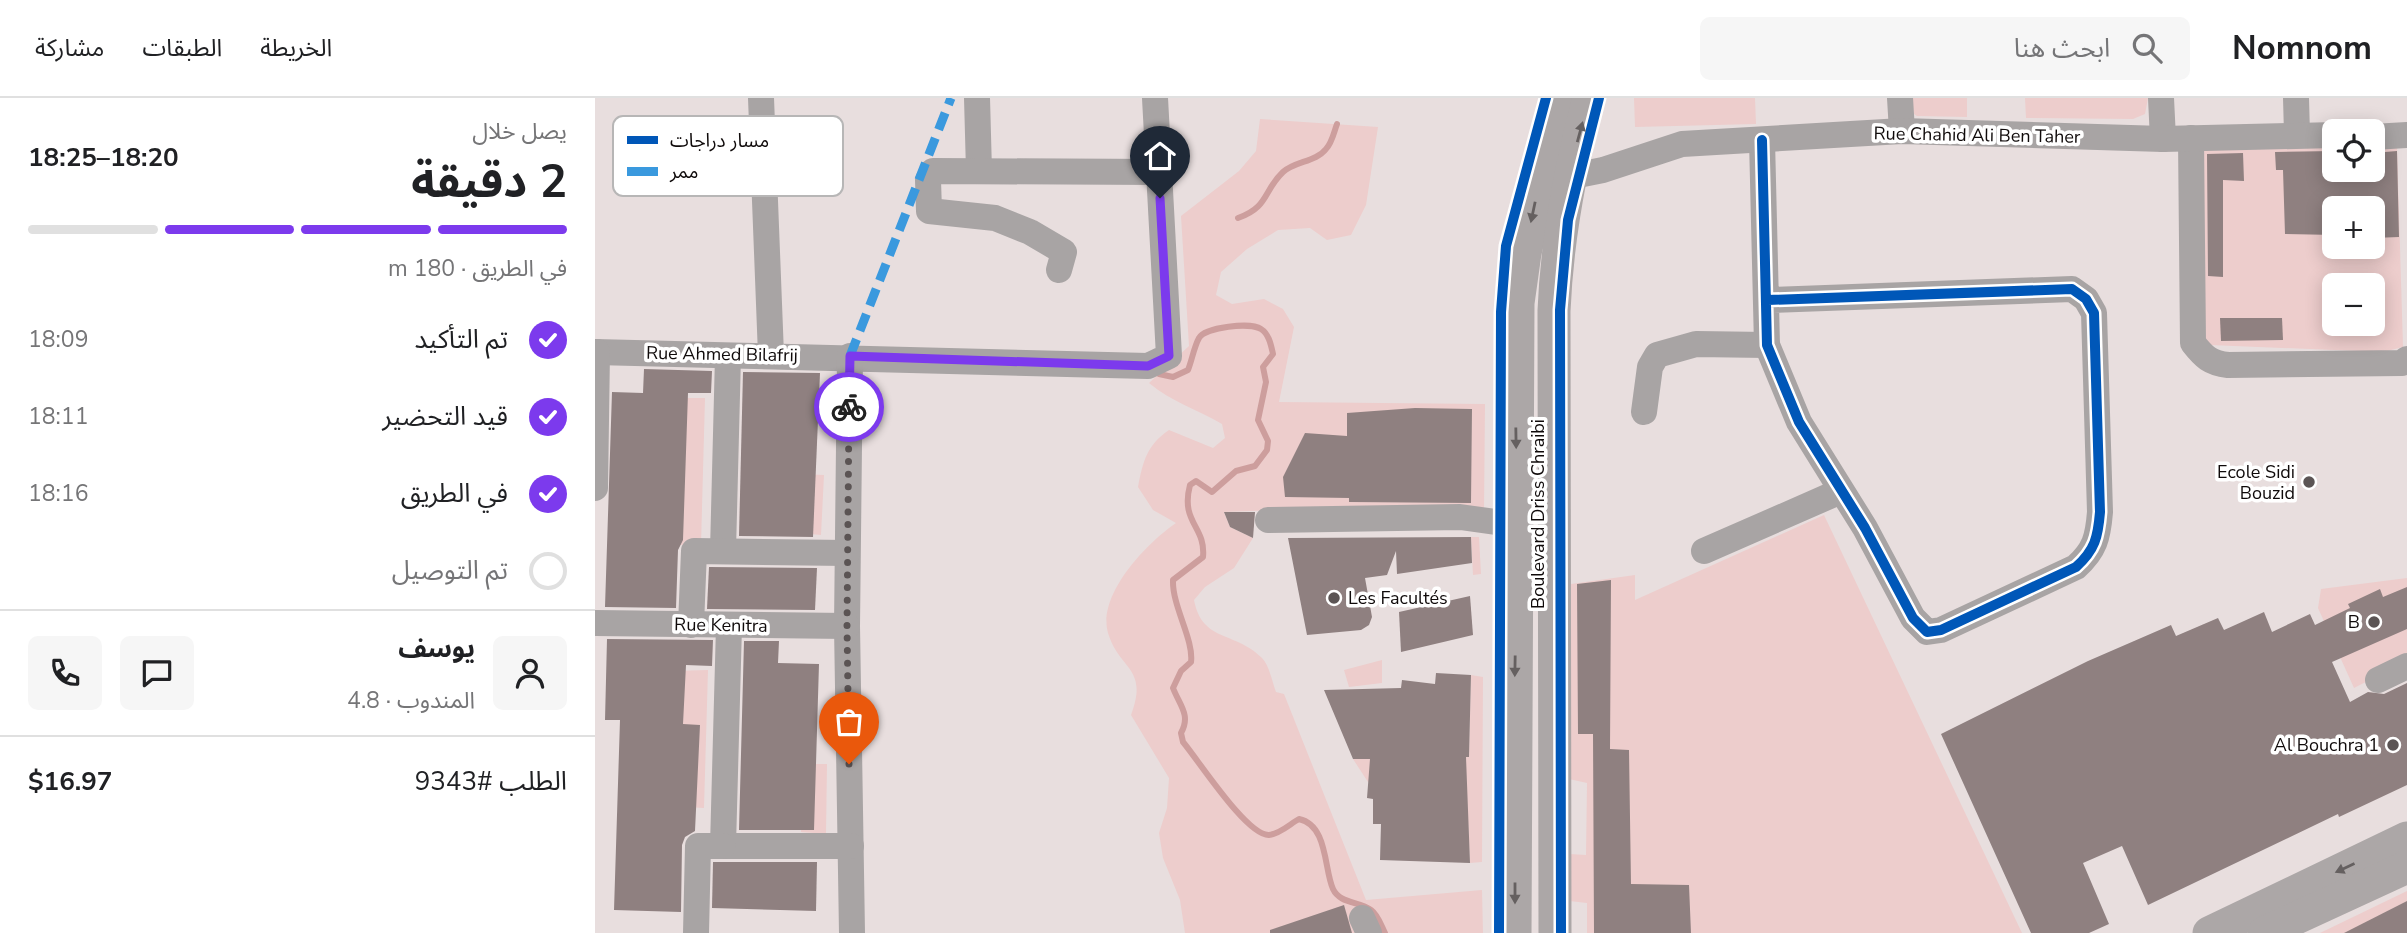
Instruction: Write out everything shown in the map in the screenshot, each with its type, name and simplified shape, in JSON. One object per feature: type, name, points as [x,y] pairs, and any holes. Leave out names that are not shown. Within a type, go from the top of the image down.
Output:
[{"type":"main road","name":"Boulevard Driss Chraibi","points":[[1555,933],[1555,174],[1562,99]]},
{"type":"main road","name":"Boulevard Driss Chraibi","points":[[1515,933],[1518,303],[1555,174]]},
{"type":"main road","points":[[2209,933],[2407,838]]},
{"type":"main road","points":[[2264,933],[2407,867]]},
{"type":"street","points":[[761,98],[762,116]]},
{"type":"street","points":[[977,98],[979,171]]},
{"type":"street","points":[[1059,270],[1064,252],[1030,232],[995,218],[929,211],[928,180],[933,171],[1159,172],[1154,98]]},
{"type":"street","points":[[1900,98],[1902,131]]},
{"type":"street","points":[[2161,98],[2163,139]]},
{"type":"street","points":[[2297,98],[2297,134]]},
{"type":"street","name":"Rue Chahid Ali Ben Taher","points":[[1555,174],[1603,170],[1682,145],[1902,131],[2163,139],[2322,135]]},
{"type":"street","points":[[2385,136],[2407,135]]},
{"type":"street","points":[[2191,138],[2193,343],[2204,358],[2214,364],[2228,365],[2402,363],[2407,359]]},
{"type":"street","points":[[1762,140],[1767,345],[1799,422],[1913,618],[1927,632],[1941,630],[2076,567],[2091,553],[2097,541],[2100,512],[2094,313],[2086,299],[2072,289],[1767,300]]},
{"type":"street","name":"Rue Ahmed Bilafrij","points":[[596,352],[850,356],[1148,366],[1161,362],[1169,356],[1159,172]]},
{"type":"street","points":[[765,196],[771,355]]},
{"type":"street","points":[[1644,412],[1650,367],[1657,355],[1696,344],[1767,345]]},
{"type":"street","points":[[595,488],[596,352]]},
{"type":"street","points":[[723,551],[727,356]]},
{"type":"street","points":[[850,356],[847,626],[852,933]]},
{"type":"street","points":[[1704,551],[1841,491]]},
{"type":"street","points":[[1268,520],[1459,517],[1517,525]]},
{"type":"street","points":[[691,625],[694,551],[847,553]]},
{"type":"street","name":"Rue Kenitra","points":[[595,623],[847,626]]},
{"type":"street","points":[[723,846],[729,626]]},
{"type":"street","points":[[2378,680],[2407,666]]},
{"type":"street","points":[[696,933],[698,846],[851,846]]},
{"type":"shaded area","points":[[1634,98],[1755,98],[1756,124],[1635,127]]},
{"type":"shaded area","points":[[1911,98],[1967,98],[1967,117],[1917,116],[1914,114]]},
{"type":"shaded area","points":[[2025,98],[2148,98],[2145,114],[2133,119],[2026,118]]},
{"type":"shaded area","points":[[1260,119],[1378,127],[1366,205],[1351,235],[1327,240],[1310,228],[1278,230],[1247,249],[1221,272],[1216,295],[1232,304],[1264,299],[1283,309],[1294,327],[1279,402],[1485,404],[1484,512],[1308,509],[1224,512],[1230,527],[1253,538],[1234,568],[1205,587],[1194,600],[1204,623],[1212,630],[1251,649],[1264,660],[1276,692],[1284,694],[1366,900],[1482,890],[1483,933],[1185,933],[1180,900],[1163,858],[1159,833],[1167,808],[1169,778],[1131,715],[1136,699],[1135,678],[1113,645],[1108,633],[1107,618],[1110,602],[1127,570],[1152,543],[1176,523],[1153,510],[1138,487],[1144,461],[1151,448],[1169,430],[1213,448],[1225,438],[1222,424],[1166,395],[1149,383],[1189,346],[1181,216],[1239,171],[1256,151]]},
{"type":"shaded area","points":[[2201,147],[2322,148],[2322,182],[2385,182],[2385,148],[2397,148],[2403,347],[2383,352],[2210,345],[2203,335]]},
{"type":"shaded area","points":[[679,398],[705,398],[701,545],[674,545]]},
{"type":"shaded area","points":[[801,474],[824,475],[821,535],[799,533]]},
{"type":"shaded area","points":[[1824,515],[2022,933],[1587,933],[1587,903],[1570,901],[1569,854],[1586,855],[1587,783],[1569,779],[1571,584],[1635,575],[1635,600]]},
{"type":"shaded area","points":[[1471,537],[1479,537],[1481,574],[1473,575]]},
{"type":"shaded area","points":[[2407,578],[2407,661],[2354,688],[2318,608],[2321,589]]},
{"type":"shaded area","points":[[1382,660],[1382,683],[1349,687],[1344,670]]},
{"type":"shaded area","points":[[708,670],[704,808],[670,806],[673,671]]},
{"type":"shaded area","points":[[1471,675],[1483,677],[1482,862],[1470,863],[1466,779],[1368,782],[1353,759],[1469,757]]},
{"type":"shaded area","points":[[803,764],[827,764],[826,834],[801,832]]},
{"type":"shaded area","points":[[2407,891],[2407,933],[2320,933]]},
{"type":"building","points":[[2322,151],[2322,182],[2385,182],[2385,152],[2397,151],[2399,237],[2385,238],[2385,196],[2322,196],[2322,235],[2285,234],[2283,170],[2276,170],[2275,152]]},
{"type":"building","points":[[2243,153],[2244,181],[2223,180],[2223,277],[2208,276],[2207,154]]},
{"type":"building","points":[[2220,318],[2282,318],[2283,340],[2221,341]]},
{"type":"building","points":[[644,369],[712,371],[711,393],[688,393],[683,540],[678,550],[676,608],[605,607],[612,392],[643,393]]},
{"type":"building","points":[[743,372],[820,373],[813,537],[739,536]]},
{"type":"building","points":[[1415,408],[1472,409],[1471,503],[1349,502],[1349,498],[1285,497],[1283,477],[1305,433],[1347,436],[1347,413]]},
{"type":"building","points":[[1224,512],[1255,512],[1253,538],[1230,527]]},
{"type":"building","name":"Les Facultés","points":[[1471,537],[1472,563],[1397,574],[1396,551],[1387,575],[1365,578],[1372,617],[1369,625],[1361,630],[1307,635],[1288,538]]},
{"type":"building","points":[[709,567],[817,568],[815,610],[707,609]]},
{"type":"building","points":[[1611,580],[1610,749],[1629,750],[1631,884],[1689,885],[1691,933],[1594,933],[1593,734],[1578,734],[1577,584]]},
{"type":"building","points":[[2407,587],[2407,629],[2332,662],[2350,702],[2368,692],[2384,694],[2407,683],[2407,785],[2339,817],[2338,814],[2148,905],[2122,846],[2083,863],[2109,924],[2089,933],[2031,933],[1941,734],[2088,661],[2171,625],[2176,636],[2218,618],[2224,630],[2264,612],[2272,632],[2310,614],[2315,625],[2350,608],[2348,604],[2380,589],[2383,597]]},
{"type":"building","points":[[1470,596],[1473,635],[1401,652],[1399,612]]},
{"type":"building","points":[[607,639],[713,640],[712,666],[686,665],[683,724],[700,725],[695,831],[685,837],[682,845],[681,912],[614,910],[620,720],[605,720]]},
{"type":"building","points":[[744,641],[779,641],[778,663],[819,664],[814,830],[739,830]]},
{"type":"building","points":[[1436,673],[1471,675],[1469,757],[1466,757],[1470,863],[1380,860],[1381,824],[1373,824],[1373,799],[1367,798],[1370,759],[1353,759],[1324,690],[1401,688],[1402,680],[1435,684]]},
{"type":"building","points":[[713,862],[817,862],[816,911],[712,908]]},
{"type":"building","points":[[2407,901],[2407,933],[2344,933]]},
{"type":"building","points":[[1344,905],[1352,933],[1270,933],[1270,930]]},
{"type":"waterway","points":[[1238,218],[1261,204],[1283,172],[1322,153],[1330,144],[1337,124]]},
{"type":"waterway","points":[[1159,374],[1173,377],[1188,370],[1199,338],[1219,328],[1248,326],[1261,329],[1268,337],[1273,354],[1263,367],[1266,382],[1258,420],[1268,441],[1267,450],[1255,466],[1236,471],[1212,492],[1196,481],[1190,485],[1188,508],[1201,538],[1203,557],[1173,580],[1176,601],[1191,653],[1191,662],[1181,671],[1173,688],[1185,716],[1181,733],[1183,742],[1236,811],[1260,832],[1273,834],[1299,819],[1308,823],[1320,839],[1330,881],[1336,894],[1371,910],[1385,933]]},
{"type":"marked path","points":[[850,356],[951,98]]},
{"type":"cycle path","points":[[1499,933],[1501,312],[1506,246],[1546,98]]},
{"type":"cycle path","points":[[1561,933],[1560,310],[1568,220],[1599,98]]},
{"type":"cycle path","points":[[1762,140],[1767,345],[1799,422],[1865,528],[1913,618],[1927,632],[1941,630],[2076,567],[2087,555],[2097,536],[2100,512],[2094,313],[2086,299],[2072,289],[1768,300]]},
{"type":"way so far","points":[[849,407],[849,764]]},
{"type":"place","name":"Ecole Sidi Bouzid","points":[[2309,482]]},
{"type":"place","name":"Les Facultés","points":[[1334,598]]},
{"type":"place","name":"B","points":[[2374,622]]},
{"type":"place","name":"Al Bouchra 1","points":[[2393,745]]},
{"type":"route","points":[[849,407],[850,356],[1148,366],[1161,362],[1169,356],[1160,198]]}]
